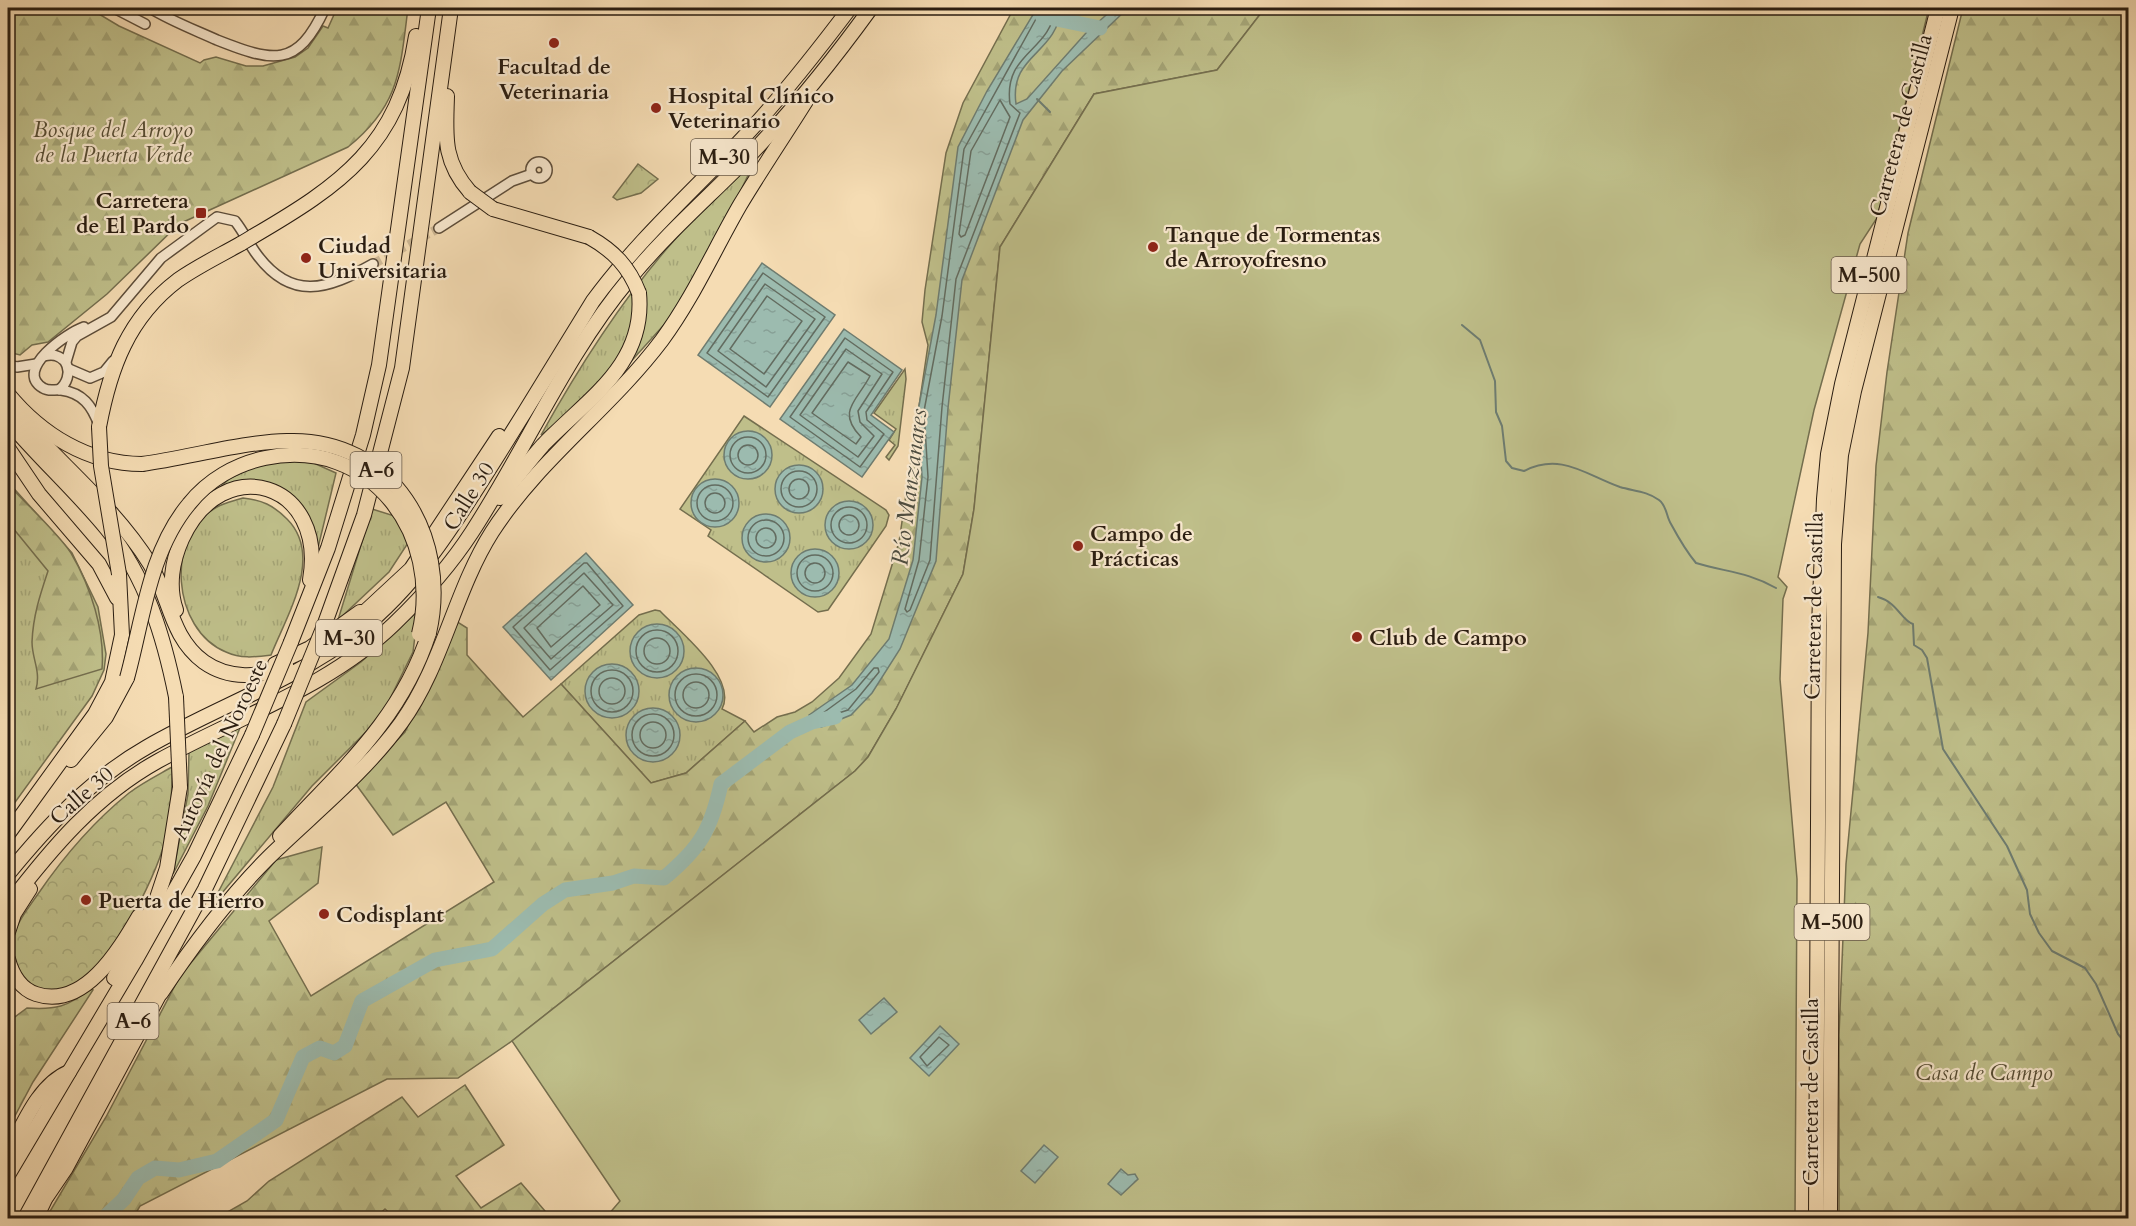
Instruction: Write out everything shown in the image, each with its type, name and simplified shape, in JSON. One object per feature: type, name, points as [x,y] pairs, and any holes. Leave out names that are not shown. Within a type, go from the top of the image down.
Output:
[{"type":"highway","points":[[8,836],[104,698],[117,666],[123,618],[119,574],[101,466],[99,427],[107,384],[123,343],[162,294],[180,279],[333,186],[354,167],[377,139],[392,113],[405,82],[414,48],[420,8]]},
{"type":"highway","name":"Autovía del Noroeste","points":[[9,1173],[135,961],[194,856],[252,735],[328,548],[363,435],[379,365],[429,8]]},
{"type":"highway","name":"A-6","points":[[449,23],[451,8]]},
{"type":"highway","name":"Calle 30","points":[[8,874],[44,830],[93,784],[146,747],[276,681],[338,646],[396,599],[413,582],[450,532],[593,301],[619,266],[743,139],[785,91],[850,8]]},
{"type":"highway","name":"Calle 30","points":[[8,905],[70,829],[117,788],[156,762],[312,683],[353,657],[391,627],[424,593],[472,532],[581,348],[629,279],[752,153],[828,67],[871,8]]},
{"type":"highway","name":"Carretera de Castilla","points":[[1816,1218],[1828,454],[1842,384],[1938,8]]},
{"type":"highway","name":"Carretera de Castilla","points":[[1827,545],[1841,454],[1854,391],[1952,8]]},
{"type":"highway","points":[[449,23],[447,151],[458,179],[470,192],[493,209],[589,237],[603,244],[623,263],[639,293],[639,328],[634,344],[623,363],[543,445],[472,532]]},
{"type":"highway","name":"Autovía del Noroeste","points":[[36,1218],[43,1194],[86,1107],[205,889],[284,724],[324,626],[364,515],[402,368],[449,23]]},
{"type":"highway","points":[[161,993],[200,935],[230,899],[266,860],[352,778],[400,724],[427,681],[470,574],[494,530],[532,479],[662,340],[709,264],[739,207],[828,67]]},
{"type":"highway","points":[[8,404],[93,492],[125,531],[150,565],[179,634],[193,652],[216,669],[231,674],[258,674],[280,668],[312,652],[367,612],[411,569],[580,311],[593,301]]},
{"type":"highway","points":[[8,394],[33,422],[73,448],[108,461],[142,464],[287,441],[316,443],[344,451],[364,461],[386,478],[406,500],[426,537],[431,552],[435,597],[424,633],[403,677],[383,711],[314,799],[225,896],[178,962],[66,1168],[43,1194]]},
{"type":"highway","points":[[8,421],[108,530],[133,567],[157,622],[176,697],[180,787],[167,868],[156,901],[101,1001],[82,1048]]},
{"type":"highway","points":[[8,448],[39,494],[108,576],[123,618]]},
{"type":"highway","points":[[8,836],[106,717],[127,678],[155,568],[168,538],[189,504],[203,489],[234,468],[253,460],[285,454],[324,458],[341,464],[379,488],[396,507],[412,534],[421,563],[424,633]]},
{"type":"highway","points":[[305,606],[312,566],[312,541],[303,519],[286,500],[267,488],[254,487],[217,496],[203,507],[192,520],[175,553],[172,588],[174,604],[187,635],[197,647],[222,664],[234,668],[262,668],[281,663],[310,648],[341,627],[411,569]]},
{"type":"highway","name":"Carretera de Castilla","points":[[1826,626],[1830,1218]]},
{"type":"highway","points":[[8,933],[14,914],[70,829]]},
{"type":"highway","points":[[8,959],[12,973],[24,987],[40,995],[58,996],[85,985],[101,970],[127,936],[150,896],[172,843]]},
{"type":"highway","name":"A-6","points":[[8,1153],[54,1078],[69,1072]]},
{"type":"highway","name":"Autovía del Noroeste","points":[[25,1218],[43,1194]]},
{"type":"street","points":[[114,8],[145,24]]},
{"type":"street","points":[[150,8],[180,24],[263,56],[287,54],[296,50],[313,33],[325,8]]},
{"type":"street","points":[[439,228],[512,181],[531,174]]},
{"type":"street","points":[[59,390],[65,385],[72,342],[77,336],[101,324],[120,308],[161,258],[217,217],[235,221],[268,267],[302,286],[329,286],[373,264]]},
{"type":"street","points":[[8,365],[17,367],[36,363],[68,334],[120,308]]},
{"type":"street","points":[[44,356],[58,356],[82,377],[98,376],[108,368],[123,343]]},
{"type":"street","points":[[36,363],[34,372],[42,387],[50,391],[59,390],[84,398],[92,407],[99,427]]},
{"type":"green space","name":"Bosque del Arroyo de la Puerta Verde","points":[[8,8],[89,8],[119,26],[200,63],[216,57],[246,66],[263,66],[295,57],[308,48],[323,26],[328,28],[337,8],[408,8],[403,50],[394,85],[388,101],[365,132],[348,147],[179,224],[107,294],[48,342],[32,345],[20,355],[8,352]]},
{"type":"green space","points":[[1014,8],[1265,8],[1217,70],[1094,94],[1000,247],[974,509],[963,574],[896,709],[868,757],[855,771],[512,1041],[458,1078],[387,1079],[140,1206],[133,1218],[46,1218],[106,1117],[180,976],[276,860],[322,847],[318,883],[269,921],[311,996],[494,882],[446,802],[393,835],[355,783],[405,732],[456,621],[467,628],[467,655],[523,717],[561,684],[651,783],[686,773],[745,721],[754,732],[777,717],[795,712],[812,702],[839,678],[871,634],[899,542],[928,345],[922,322],[925,290],[946,153],[963,103]]},
{"type":"green space","name":"Club de Campo","points":[[1265,8],[1929,8],[1877,218],[1860,244],[1814,410],[1778,577],[1787,587],[1783,599],[1780,679],[1797,879],[1795,1218],[611,1218],[608,1215],[620,1201],[512,1041],[855,771],[868,757],[896,709],[963,574],[974,509],[1000,247],[1094,94],[1217,70]]},
{"type":"green space","name":"Casa de Campo","points":[[1963,8],[2128,8],[2128,1218],[1839,1218],[1839,1035],[1846,864],[1868,633],[1876,466],[1887,372],[1908,233]]},
{"type":"green space","points":[[755,161],[702,270],[671,317],[617,377],[541,435],[571,383],[640,281],[688,225]]},
{"type":"green space","points":[[638,164],[658,179],[641,193],[617,200],[613,197]]},
{"type":"green space","points":[[905,369],[906,379],[898,446],[889,460],[886,457],[895,445],[889,440],[896,429],[874,413]]},
{"type":"green space","points":[[744,416],[886,510],[889,515],[886,526],[828,610],[818,612],[708,536],[711,530],[680,509]]},
{"type":"green space","points":[[269,460],[307,460],[336,473],[317,552],[280,491],[245,487],[206,501],[230,478]]},
{"type":"green space","points":[[8,482],[72,553],[98,607],[106,654],[104,670],[92,696],[8,812]]},
{"type":"green space","points":[[8,484],[58,536],[78,566],[85,580],[99,625],[102,669],[36,689],[37,671],[32,648],[33,632],[37,606],[48,571],[8,522]]},
{"type":"green space","points":[[243,498],[267,504],[282,514],[298,534],[302,550],[299,586],[271,655],[237,656],[208,641],[194,624],[185,604],[181,582],[182,559],[188,538],[200,520],[217,507]]},
{"type":"green space","points":[[372,509],[401,518],[410,540],[389,572],[338,620]]},
{"type":"green space","points":[[655,610],[660,611],[693,643],[715,670],[725,697],[722,709],[745,721],[686,773],[651,783],[561,684],[639,615]]},
{"type":"green space","points":[[418,611],[413,652],[381,717],[312,786],[211,906],[273,787],[306,702],[361,662]]},
{"type":"green space","points":[[242,723],[208,806],[173,874],[188,794],[189,751]]},
{"type":"green space","points":[[172,767],[168,828],[163,848],[146,890],[116,943],[97,966],[77,983],[57,991],[31,985],[20,972],[12,951],[13,937],[24,915],[69,853],[103,816],[134,789]]},
{"type":"green space","points":[[90,989],[93,990],[33,1082],[8,1129],[8,1022],[27,1008],[61,1006],[75,1000]]},
{"type":"green space","points":[[465,1085],[504,1145],[456,1176],[481,1208],[521,1183],[551,1218],[395,1218],[385,1209],[375,1218],[217,1218],[247,1201],[269,1181],[402,1097],[418,1117]]},
{"type":"water","points":[[1037,8],[1061,8],[1058,24],[1051,36],[1026,64],[1020,75],[1016,87],[1016,104],[1027,99],[1086,33],[1114,8],[1128,8],[1062,71],[1023,120],[962,280],[948,408],[936,561],[900,649],[872,693],[851,715],[821,727],[809,715],[852,685],[889,639],[913,560],[922,477],[918,411],[936,315],[958,147],[987,91]]},
{"type":"water","points":[[762,263],[835,315],[770,407],[698,355]]},
{"type":"water","points":[[844,329],[902,370],[871,415],[894,432],[862,477],[780,419]]},
{"type":"water","points":[[748,431],[765,438],[772,455],[765,472],[748,479],[731,472],[724,455],[731,438]]},
{"type":"water","points":[[799,465],[816,472],[823,489],[816,506],[799,513],[782,506],[775,489],[782,472]]},
{"type":"water","points":[[715,479],[732,486],[739,503],[732,520],[715,527],[698,520],[691,503],[698,486]]},
{"type":"water","points":[[849,501],[866,508],[873,525],[866,542],[849,549],[832,542],[825,525],[832,508]]},
{"type":"water","points":[[766,514],[783,521],[790,538],[783,555],[766,562],[749,555],[742,538],[749,521]]},
{"type":"water","points":[[815,549],[832,556],[839,573],[832,590],[815,597],[798,590],[791,573],[798,556]]},
{"type":"water","points":[[586,553],[633,605],[551,680],[503,627]]},
{"type":"water","points":[[657,624],[667,626],[676,632],[682,641],[684,651],[682,661],[676,670],[667,676],[657,678],[647,676],[638,670],[632,661],[630,651],[632,641],[638,632],[647,626]]},
{"type":"water","points":[[612,664],[622,666],[631,672],[637,681],[639,691],[637,701],[631,710],[622,716],[612,718],[602,716],[593,710],[587,701],[585,691],[587,681],[593,672],[602,666]]},
{"type":"water","points":[[696,668],[706,670],[715,676],[721,685],[723,695],[721,705],[715,714],[706,720],[696,722],[686,720],[677,714],[671,705],[669,695],[671,685],[677,676],[686,670]]},
{"type":"water","points":[[653,708],[663,710],[672,716],[678,725],[680,735],[678,745],[672,754],[663,760],[653,762],[643,760],[634,754],[628,745],[626,735],[628,725],[634,716],[643,710]]},
{"type":"water","points":[[884,998],[897,1012],[871,1034],[859,1020]]},
{"type":"water","points":[[940,1026],[959,1044],[929,1076],[910,1058]]},
{"type":"water","points":[[1044,1145],[1058,1157],[1035,1183],[1021,1171]]},
{"type":"water","points":[[1121,1169],[1128,1175],[1135,1174],[1138,1179],[1121,1195],[1108,1184]]},
{"type":"waterway","name":"Río Manzanares","points":[[1042,16],[1100,28]]},
{"type":"waterway","points":[[1037,99],[1050,112]]},
{"type":"waterway","points":[[1462,325],[1480,340],[1495,381],[1496,412],[1502,426],[1506,461],[1512,468],[1524,471],[1550,464],[1573,467],[1620,487],[1650,495],[1664,505],[1676,534],[1696,563],[1746,575],[1776,588]]},
{"type":"waterway","points":[[1878,597],[1885,599],[1913,624],[1914,645],[1922,650],[1927,658],[1943,749],[2007,846],[2027,890],[2030,914],[2039,933],[2052,951],[2085,968],[2096,984],[2118,1034],[2128,1046]]},
{"type":"waterway","name":"Río Manzanares","points":[[104,1218],[124,1199],[138,1178],[155,1168],[179,1170],[217,1161],[276,1120],[303,1057],[320,1048],[334,1053],[345,1046],[362,1001],[435,960],[492,949],[543,904],[565,890],[613,883],[634,876],[664,878],[687,857],[702,837],[713,814],[721,784],[790,732],[812,722],[835,717]]},
{"type":"tunnel","points":[[373,264],[439,228]]},
{"type":"place","name":"Facultad de Veterinaria","points":[[554,43]]},
{"type":"place","name":"Hospital Clínico Veterinario","points":[[656,108]]},
{"type":"place","name":"Carretera de El Pardo","points":[[201,213]]},
{"type":"place","name":"Tanque de Tormentas de Arroyofresno","points":[[1153,247]]},
{"type":"place","name":"Ciudad Universitaria","points":[[306,258]]},
{"type":"place","name":"Campo de Prácticas","points":[[1078,546]]},
{"type":"place","name":"Club de Campo","points":[[1357,637]]},
{"type":"place","name":"Puerta de Hierro","points":[[86,900]]},
{"type":"place","name":"Codisplant","points":[[324,914]]}]
